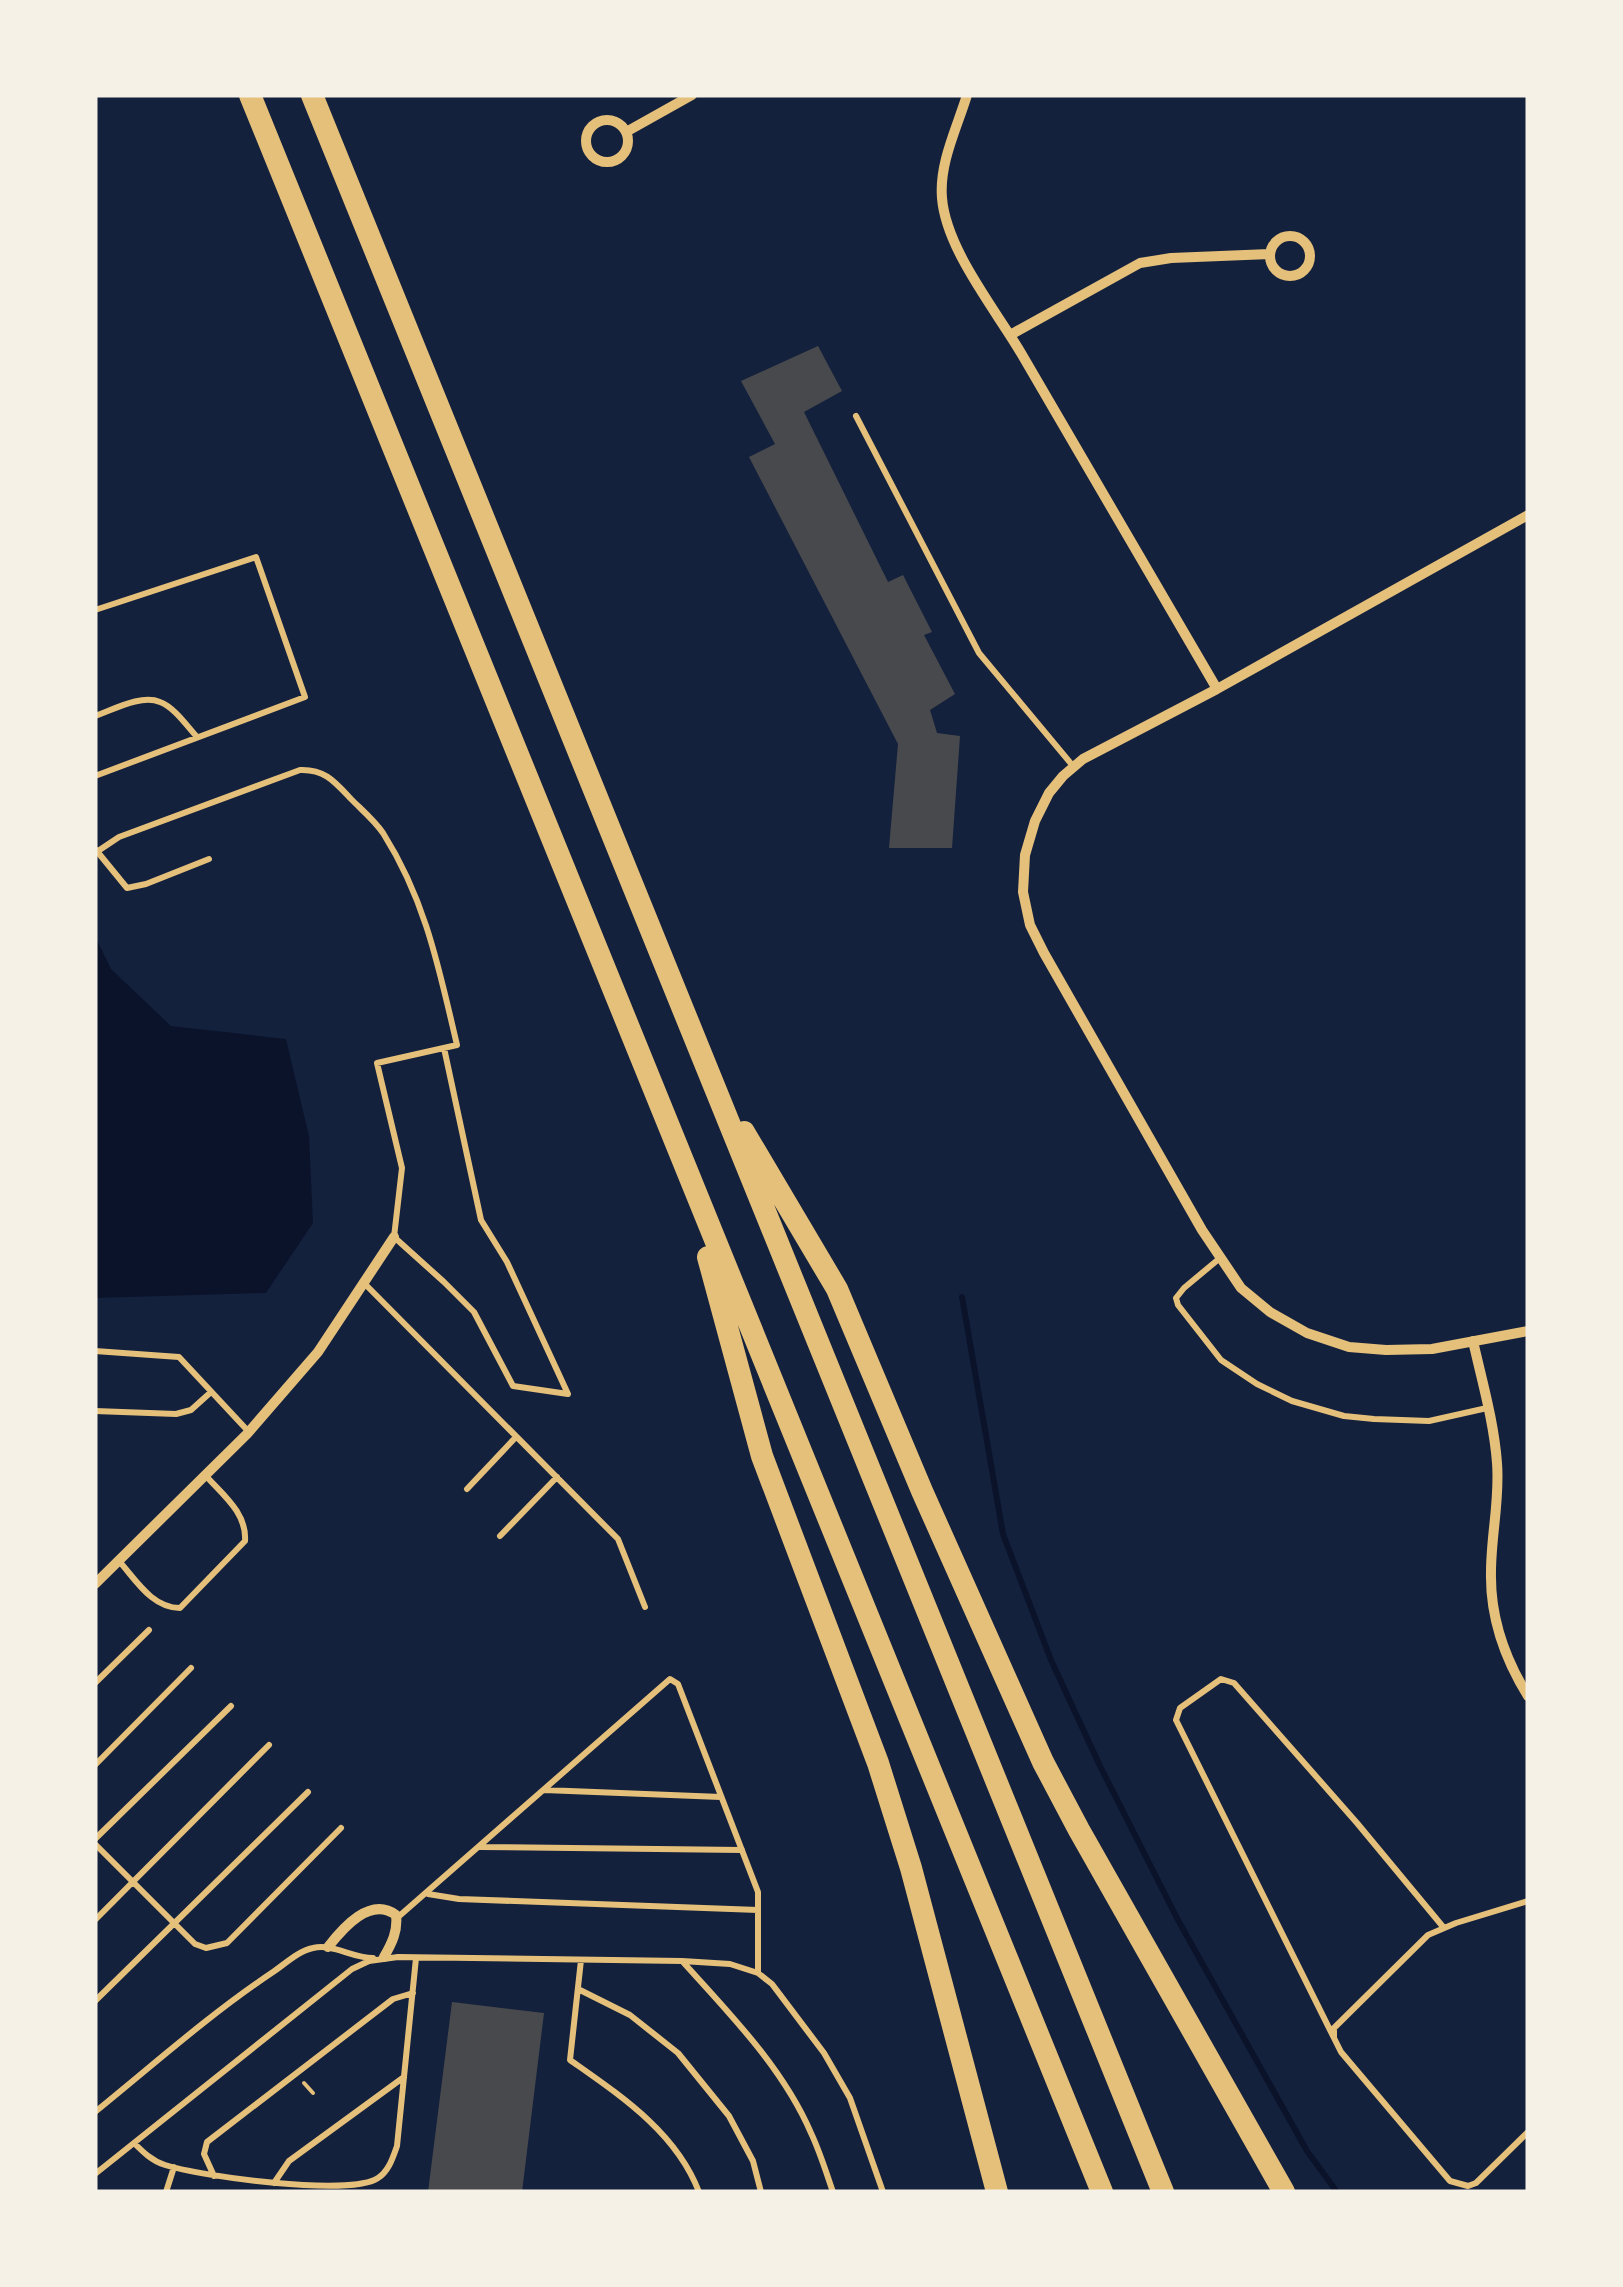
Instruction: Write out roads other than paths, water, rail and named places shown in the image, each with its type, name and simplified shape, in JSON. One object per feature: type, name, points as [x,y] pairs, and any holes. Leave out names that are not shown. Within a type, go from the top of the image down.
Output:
[{"type":"highway","points":[[250,95],[1102,2192]]},
{"type":"highway","points":[[312,95],[1163,2192]]},
{"type":"highway","points":[[701,1058],[836,1289],[966,1592],[1078,1830],[1284,2192]]},
{"type":"highway","points":[[683,1162],[762,1456],[865,1729],[912,1868],[996,2192]]},
{"type":"street","points":[[626,132],[692,95]]},
{"type":"street","points":[[967,95],[942,176],[947,222],[962,258],[1217,689]]},
{"type":"street","points":[[614,121],[626,132],[627,148],[616,160],[600,161],[588,150],[587,134],[598,122],[614,121]]},
{"type":"street","points":[[1292,236],[1306,244],[1310,259],[1302,272],[1288,277],[1274,269],[1270,254],[1277,240],[1292,236]]},
{"type":"street","points":[[1010,335],[1140,263],[1270,254]]},
{"type":"street","points":[[1528,515],[1083,760],[1049,793],[1035,821],[1025,855],[1023,892],[1030,926],[1220,1258],[1241,1288],[1270,1312],[1307,1333],[1349,1347],[1432,1349],[1528,1331]]},
{"type":"street","points":[[95,1584],[248,1432],[318,1352],[394,1237]]},
{"type":"street","points":[[1473,1341],[1497,1462],[1498,1500],[1490,1573],[1494,1605],[1508,1662],[1528,1696]]},
{"type":"street","points":[[328,1947],[344,1926],[358,1916],[390,1910],[397,1918],[394,1939],[384,1958]]},
{"type":"lane","points":[[856,416],[979,653],[1074,767]]},
{"type":"lane","points":[[95,610],[256,557],[305,697],[95,776]]},
{"type":"lane","points":[[95,716],[141,700],[161,702],[197,738]]},
{"type":"lane","points":[[209,859],[127,888],[96,850],[119,837],[300,770],[314,770],[332,779],[382,830],[419,900],[457,1046],[444,1048],[377,1062],[402,1168],[394,1237],[474,1312],[513,1386],[568,1394],[507,1262],[481,1220],[444,1048]]},
{"type":"lane","points":[[1220,1258],[1184,1288],[1176,1298],[1178,1305],[1221,1360],[1256,1384],[1292,1401],[1344,1416],[1429,1421],[1487,1408]]},
{"type":"lane","points":[[364,1283],[618,1540],[646,1607]]},
{"type":"lane","points":[[95,1351],[179,1356],[248,1432]]},
{"type":"lane","points":[[95,1411],[176,1414],[191,1410],[211,1391]]},
{"type":"lane","points":[[467,1489],[516,1437]]},
{"type":"lane","points":[[118,1561],[158,1604],[180,1608],[245,1541],[246,1528],[239,1514],[205,1475]]},
{"type":"lane","points":[[500,1536],[556,1478]]},
{"type":"lane","points":[[95,1683],[149,1630]]},
{"type":"lane","points":[[95,1766],[190,1668]]},
{"type":"lane","points":[[397,1918],[670,1679],[678,1684],[758,1892],[758,1973]]},
{"type":"lane","points":[[1444,1928],[1234,1683],[1221,1679],[1180,1708],[1176,1720],[1342,2052],[1450,2182],[1468,2186],[1476,2183],[1528,2132]]},
{"type":"lane","points":[[231,1706],[95,1842],[195,1944],[206,1948],[227,1942],[340,1828]]},
{"type":"lane","points":[[95,1920],[268,1745]]},
{"type":"lane","points":[[544,1790],[722,1797]]},
{"type":"lane","points":[[95,2001],[308,1792]]},
{"type":"lane","points":[[480,1847],[742,1850]]},
{"type":"lane","points":[[427,1894],[458,1900],[758,1910]]},
{"type":"lane","points":[[1334,2038],[1334,2028],[1428,1935],[1528,1902]]},
{"type":"lane","points":[[95,2112],[247,1989],[315,1947],[384,1958],[730,1964],[758,1973],[772,1984],[824,2053],[850,2098],[883,2192]]},
{"type":"lane","points":[[95,2174],[352,1969],[384,1958]]},
{"type":"lane","points":[[134,2143],[151,2158],[174,2168],[214,2176],[359,2185],[378,2178],[390,2165],[397,2146],[416,1958]]},
{"type":"lane","points":[[581,1960],[570,2060],[657,2126],[692,2174],[699,2192]]},
{"type":"lane","points":[[682,1962],[781,2080],[810,2130],[833,2192]]},
{"type":"lane","points":[[578,1989],[630,2015],[678,2052],[729,2116],[752,2162],[761,2192]]},
{"type":"lane","points":[[214,2176],[204,2154],[206,2142],[394,1999],[413,1992]]},
{"type":"lane","points":[[274,2182],[289,2161],[405,2077]]},
{"type":"lane","points":[[166,2192],[174,2168]]},
{"type":"water","points":[[95,936],[111,969],[171,1026],[286,1039],[309,1136],[313,1223],[266,1293],[95,1298]]},
{"type":"waterway","points":[[962,1297],[1003,1534],[1051,1660],[1178,1920],[1307,2151],[1337,2192]]}]
